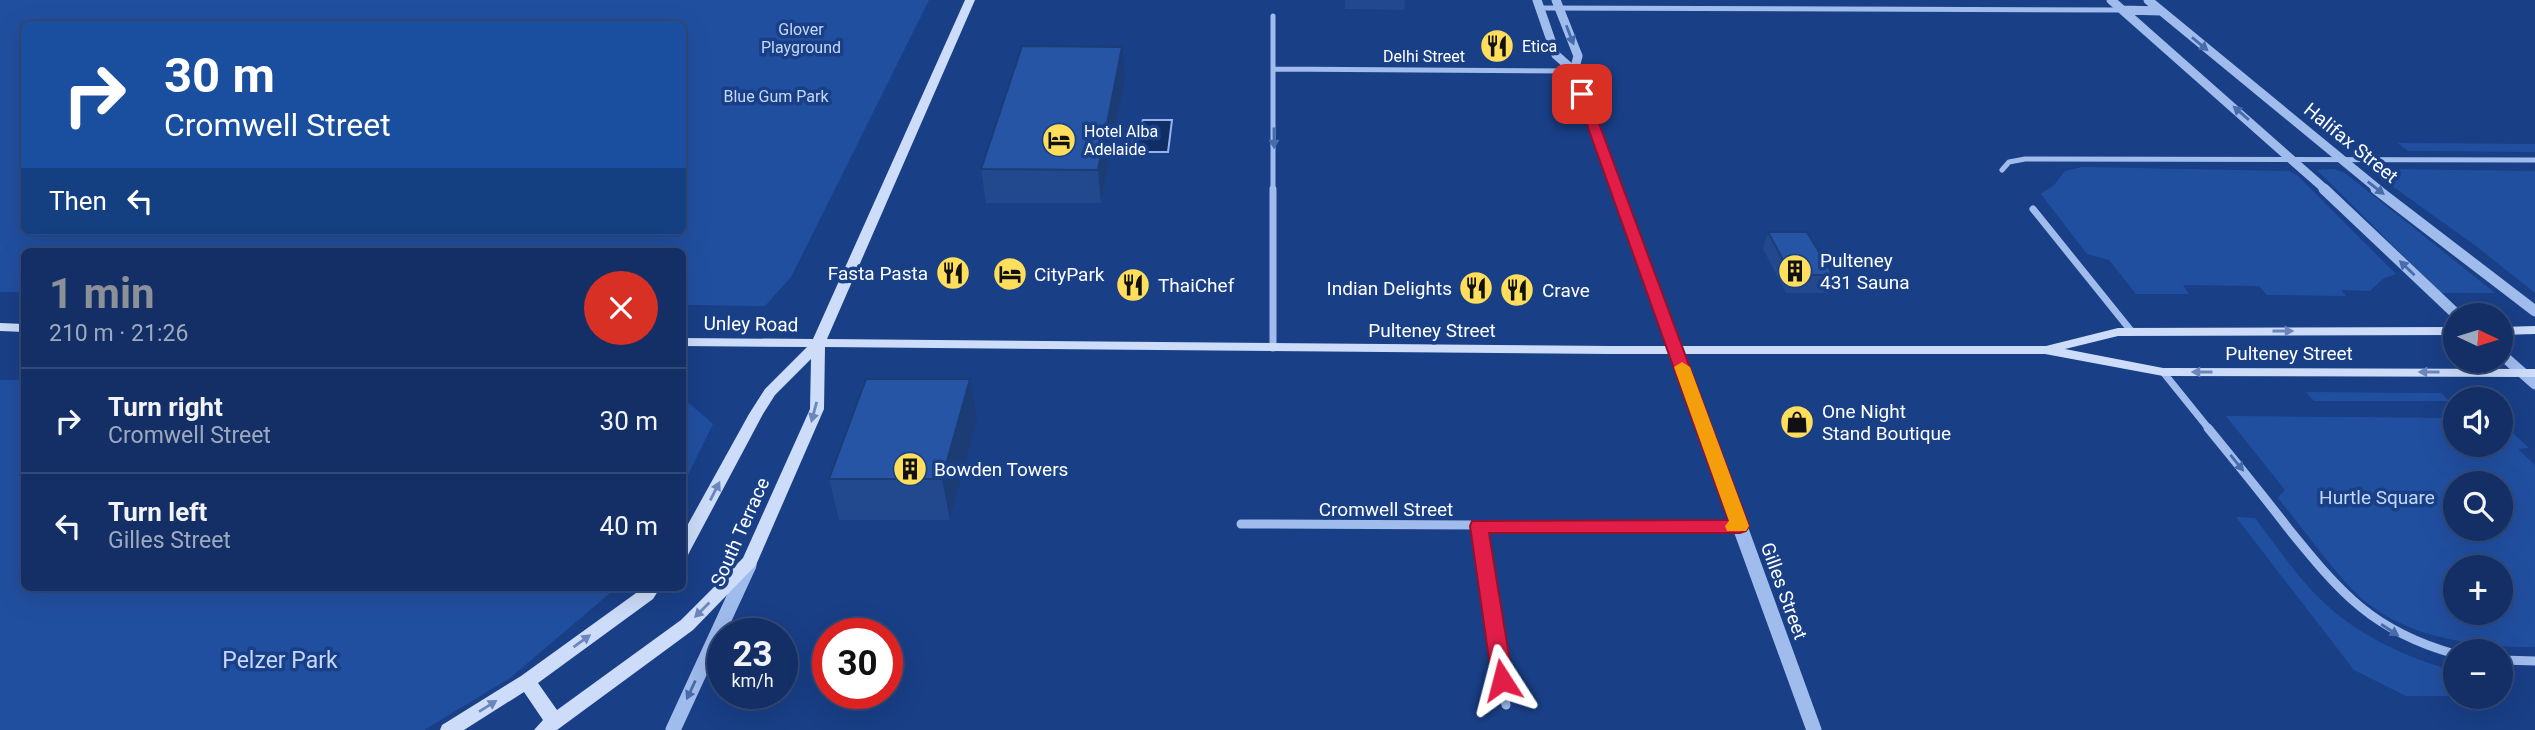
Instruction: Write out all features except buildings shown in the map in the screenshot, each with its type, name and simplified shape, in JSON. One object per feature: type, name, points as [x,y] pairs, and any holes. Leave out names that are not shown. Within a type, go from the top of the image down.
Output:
[{"type":"main road","name":"South Terrace","points":[[686,543],[755,414],[770,392],[818,344],[970,0]]},
{"type":"main road","points":[[0,327],[21,328]]},
{"type":"main road","points":[[2513,331],[2535,330]]},
{"type":"main road","name":"Pulteney Street","points":[[2045,350],[2118,332],[2443,331]]},
{"type":"main road","name":"Unley Road","points":[[686,342],[818,344]]},
{"type":"main road","name":"South Terrace","points":[[750,561],[817,409],[818,344]]},
{"type":"main road","name":"Pulteney Street","points":[[818,344],[1676,351],[2045,350],[2163,372],[2529,373]]},
{"type":"main road","points":[[527,681],[553,727],[687,625],[750,561]]},
{"type":"main road","points":[[449,730],[527,681],[650,591]]},
{"type":"street","points":[[2111,0],[2293,159],[2444,303]]},
{"type":"street","name":"Halifax Street","points":[[2148,0],[2338,159],[2535,311]]},
{"type":"street","points":[[1538,4],[2161,11]]},
{"type":"street","name":"Gilles Street","points":[[1538,4],[1556,55],[1574,71],[1814,730]]},
{"type":"street","name":"Gilles Street","points":[[1558,4],[1578,56],[1574,71]]},
{"type":"street","points":[[1273,16],[1273,348]]},
{"type":"street","name":"Delhi Street","points":[[1275,69],[1574,71]]},
{"type":"street","points":[[2003,170],[2009,162],[2025,159],[2535,160]]},
{"type":"street","points":[[2033,209],[2132,332]]},
{"type":"street","points":[[2513,362],[2529,373],[2535,384]]},
{"type":"street","points":[[2163,372],[2337,588],[2367,614],[2403,638],[2443,650]]},
{"type":"street","name":"Cromwell Street","points":[[1241,524],[1740,526]]},
{"type":"street","points":[[1479,526],[1506,705]]},
{"type":"street","name":"South Terrace","points":[[673,730],[750,561]]},
{"type":"street","points":[[2513,660],[2535,661]]},
{"type":"green space","name":"Blue Gum Park","points":[[0,0],[929,0],[791,277],[765,306],[686,305],[686,248],[21,248],[21,292],[0,292]]},
{"type":"green space","points":[[2398,143],[2535,144],[2535,152],[2408,151]]},
{"type":"green space","points":[[2082,167],[2289,171],[2298,176],[2396,274],[2384,278],[2370,291],[2341,290],[2346,296],[2267,295],[2259,286],[2183,285],[2189,294],[2136,294],[2109,260],[2087,254],[2041,194],[2054,185],[2065,171]]},
{"type":"green space","points":[[2334,169],[2345,173],[2495,293],[2441,293],[2317,170]]},
{"type":"green space","points":[[2375,171],[2535,171],[2535,293],[2476,246],[2378,176]]},
{"type":"green space","name":"Pelzer Park","points":[[0,380],[21,380],[21,591],[612,591],[510,678],[424,730],[0,730]]},
{"type":"green space","points":[[2306,392],[2443,395],[2443,401],[2314,401]]},
{"type":"green space","points":[[686,400],[713,424],[686,479]]},
{"type":"green space","name":"Hurtle Square","points":[[2226,416],[2443,418],[2443,457],[2513,457],[2513,433],[2529,448],[2518,449],[2535,465],[2535,647],[2513,646],[2513,639],[2450,639],[2435,636],[2389,617],[2368,604],[2350,587],[2278,498],[2285,490]]},
{"type":"green space","points":[[2236,517],[2255,518],[2310,589],[2349,623],[2400,652],[2443,667],[2443,696],[2406,696],[2354,670]]},
{"type":"shaded area","points":[[1143,120],[1172,120],[1168,152],[1128,152]]},
{"type":"slow traffic","points":[[1682,367],[1740,526],[1734,526]]},
{"type":"place","name":"Etica","points":[[1497,46]]},
{"type":"place","name":"Hotel Alba Adelaide","points":[[1059,140]]},
{"type":"place","name":"Pulteney 431 Sauna","points":[[1795,271]]},
{"type":"place","name":"Fasta Pasta","points":[[953,273]]},
{"type":"place","name":"CityPark","points":[[1010,274]]},
{"type":"place","name":"ThaiChef","points":[[1133,285]]},
{"type":"place","name":"Indian Delights","points":[[1476,288]]},
{"type":"place","name":"Crave","points":[[1517,290]]},
{"type":"place","name":"One Night Stand Boutique","points":[[1797,422]]},
{"type":"place","name":"Bowden Towers","points":[[910,469]]},
{"type":"route","points":[[1502,680],[1479,526],[1740,526],[1582,94]]},
{"type":"park label","name":"Glover Playground","points":[[801,38]]}]
